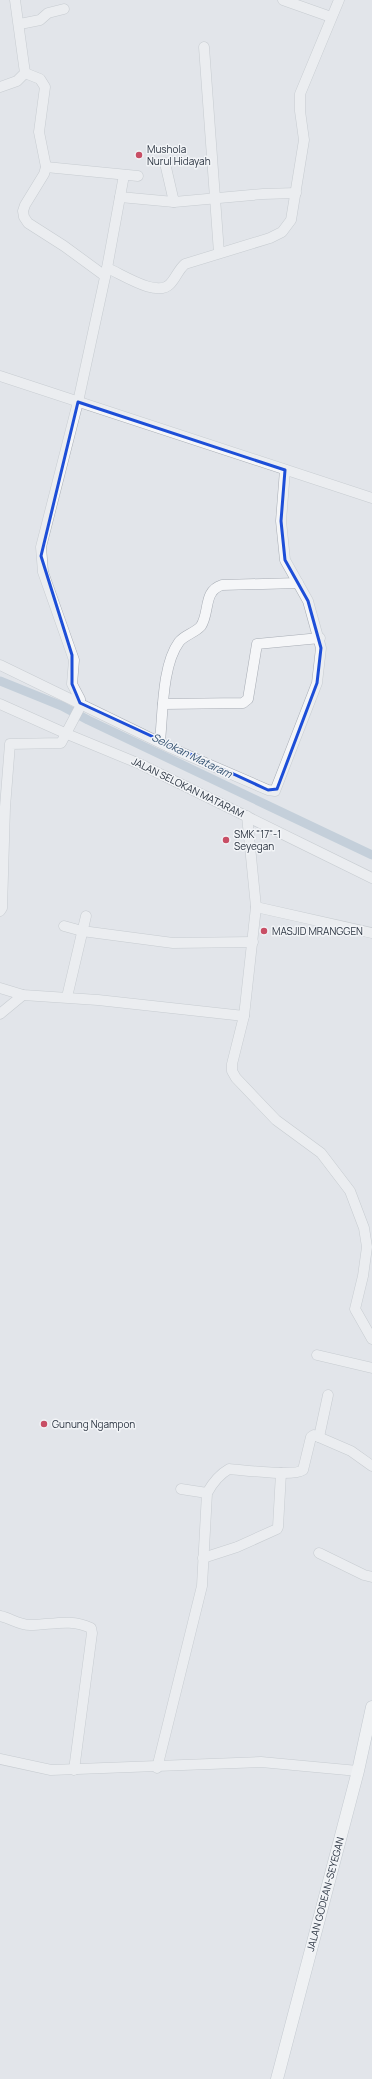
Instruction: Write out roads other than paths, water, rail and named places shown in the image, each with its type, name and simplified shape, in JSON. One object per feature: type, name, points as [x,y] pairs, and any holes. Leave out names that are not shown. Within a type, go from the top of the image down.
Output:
[{"type":"main road","name":"JALAN GODEAN-SEYEGAN","points":[[277,2079],[358,1771],[372,1708]]},
{"type":"street","points":[[15,0],[20,24],[25,73]]},
{"type":"street","points":[[284,0],[331,17]]},
{"type":"street","points":[[25,73],[40,79],[45,87],[40,132],[49,167],[25,205],[23,211],[28,223],[106,272],[153,289],[163,288],[170,284],[179,269],[185,264],[270,238],[282,232],[291,220],[304,140],[300,111],[300,94],[339,0]]},
{"type":"street","points":[[20,24],[40,20],[48,13],[64,9]]},
{"type":"street","points":[[204,47],[219,253]]},
{"type":"street","points":[[0,87],[17,81],[25,73]]},
{"type":"street","points":[[165,163],[174,202]]},
{"type":"street","points":[[49,167],[138,176]]},
{"type":"street","points":[[0,911],[2,908],[5,815],[5,743],[59,744],[63,741],[73,724],[80,705],[72,684],[74,664],[72,655],[43,572],[41,547],[78,402],[106,272],[124,175]]},
{"type":"street","points":[[120,197],[174,202],[262,194],[296,193]]},
{"type":"street","points":[[0,376],[372,498]]},
{"type":"street","points":[[0,665],[80,705],[268,790],[275,791],[317,683],[321,648],[320,638],[308,601],[287,566],[281,534],[281,507],[285,470]]},
{"type":"street","points":[[160,741],[163,704],[173,652],[179,641],[201,626],[209,595],[213,590],[222,585],[298,583]]},
{"type":"street","points":[[163,704],[243,703],[248,699],[258,644],[320,638]]},
{"type":"street","name":"JALAN SELOKAN MATARAM","points":[[0,704],[140,764],[372,878]]},
{"type":"street","points":[[247,816],[256,907],[244,1016],[232,1064],[232,1071],[236,1078],[276,1120],[321,1153],[350,1191],[362,1220],[367,1247],[363,1276],[355,1309],[372,1339]]},
{"type":"street","points":[[256,907],[372,933]]},
{"type":"street","points":[[66,998],[79,930],[86,916]]},
{"type":"street","points":[[64,926],[79,930],[173,943],[253,942]]},
{"type":"street","points":[[0,988],[23,995],[244,1016]]},
{"type":"street","points":[[0,1014],[23,995]]},
{"type":"street","points":[[317,1355],[372,1368]]},
{"type":"street","points":[[319,1437],[328,1395]]},
{"type":"street","points":[[157,1768],[202,1586],[207,1493],[221,1475],[229,1469],[296,1474],[302,1470],[311,1437],[316,1435],[352,1451],[372,1466]]},
{"type":"street","points":[[203,1558],[237,1547],[277,1529],[282,1473]]},
{"type":"street","points":[[181,1489],[207,1493]]},
{"type":"street","points":[[319,1553],[364,1575],[372,1577]]},
{"type":"street","points":[[0,1616],[30,1625],[63,1622],[77,1623],[91,1628],[92,1633],[74,1770]]},
{"type":"street","points":[[0,1759],[51,1770],[157,1768],[261,1762],[358,1771]]},
{"type":"waterway","name":"Selokan Mataram","points":[[0,681],[62,706],[88,720],[372,855]]},
{"type":"place","name":"Mushola Nurul Hidayah","points":[[139,155]]},
{"type":"place","name":"SMK \"17\"-1 Seyegan","points":[[226,840]]},
{"type":"place","name":"MASJID MRANGGEN","points":[[264,931]]},
{"type":"place","name":"Gunung Ngampon","points":[[44,1424]]}]
